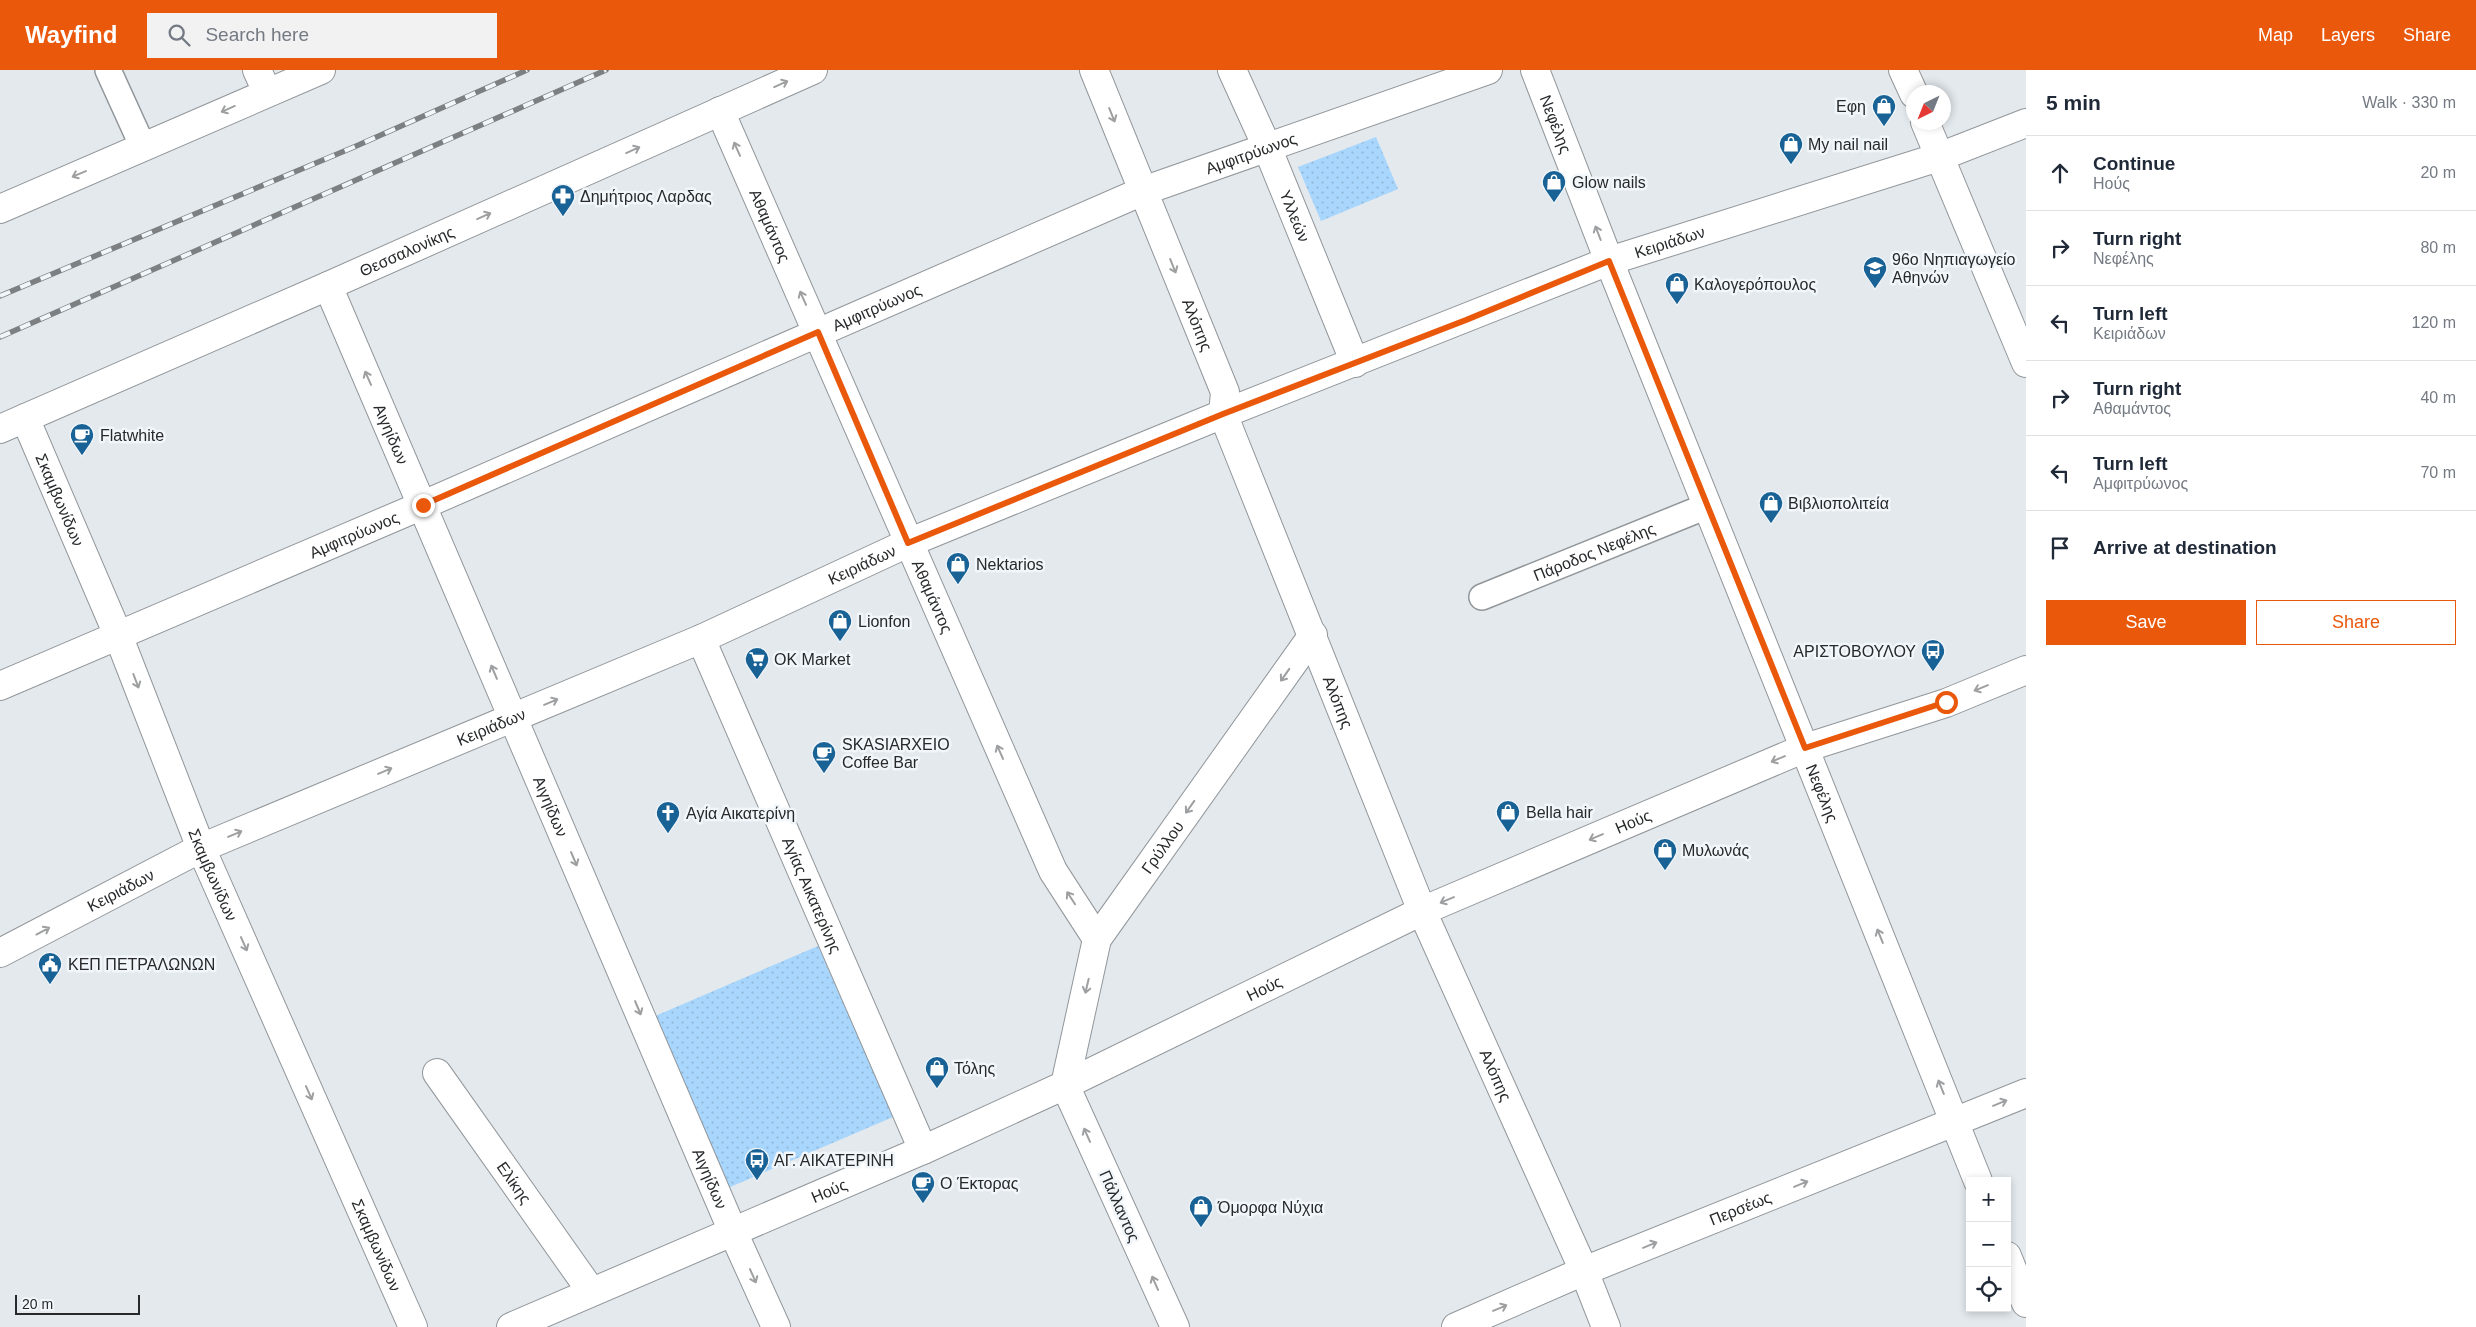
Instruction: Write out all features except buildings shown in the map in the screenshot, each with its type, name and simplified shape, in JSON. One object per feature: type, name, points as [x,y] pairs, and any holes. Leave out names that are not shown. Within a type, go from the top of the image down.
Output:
[{"type":"street","points":[[0,209],[143,147],[262,81],[321,70]]},
{"type":"street","name":"Θεσσαλονίκης","points":[[0,429],[328,286],[813,70]]},
{"type":"street","name":"Αλόπης","points":[[1094,70],[1225,392],[1223,414],[1422,910],[1584,1271],[1606,1327]]},
{"type":"street","name":"Υλλεών","points":[[1232,70],[1267,146],[1355,363]]},
{"type":"street","name":"Αμφιτρύωνος","points":[[0,686],[423,505],[1143,190],[1488,70]]},
{"type":"street","name":"Νεφέλης","points":[[1535,70],[1609,261],[1976,1177]]},
{"type":"street","points":[[1904,70],[1910,85]]},
{"type":"street","name":"Αθαμάντος","points":[[720,111],[1053,871],[1097,938]]},
{"type":"street","name":"Κειριάδων","points":[[0,953],[201,848],[701,639],[908,543],[1223,414],[1609,261],[1939,157],[2026,123]]},
{"type":"street","points":[[1928,130],[2026,362]]},
{"type":"street","name":"Αιγηίδων","points":[[328,286],[733,1232],[776,1327]]},
{"type":"street","name":"Σκαμβωνίδων","points":[[24,418],[118,635],[201,848],[413,1327]]},
{"type":"street","name":"Γρύλλου","points":[[1065,1085],[1097,938],[1313,635]]},
{"type":"street","name":"Αγίας Αικατερίνης","points":[[701,639],[923,1150]]},
{"type":"street","name":"Ηούς","points":[[511,1327],[923,1150],[1065,1085],[1422,910],[1805,748],[1946,702],[2026,670]]},
{"type":"street","name":"Ελίκης","points":[[437,1074],[591,1291]]},
{"type":"street","name":"Πάλλαντος","points":[[1065,1085],[1175,1327]]},
{"type":"street","name":"Περσέως","points":[[1456,1327],[1584,1271],[2026,1093]]},
{"type":"street","points":[[2011,1266],[2026,1303]]},
{"type":"lane","points":[[108,70],[143,147]]},
{"type":"lane","name":"Πάροδος Νεφέλης","points":[[1482,597],[1707,506]]},
{"type":"shaded area","points":[[1376,137],[1398,189],[1321,221],[1298,167]]},
{"type":"shaded area","points":[[818,946],[893,1117],[721,1191],[646,1020]]},
{"type":"railway","points":[[0,296],[354,147],[527,70]]},
{"type":"railway","points":[[0,337],[606,70]]},
{"type":"place","name":"Εφη","points":[[1884,127]]},
{"type":"place","name":"My nail nail","points":[[1791,165]]},
{"type":"place","name":"Glow nails","points":[[1554,203]]},
{"type":"place","name":"Δημήτριος Λαρδας","points":[[563,217]]},
{"type":"place","name":"96ο Νηπιαγωγείο Αθηνών","points":[[1875,289]]},
{"type":"place","name":"Καλογερόπουλος","points":[[1677,305]]},
{"type":"place","name":"Flatwhite","points":[[82,456]]},
{"type":"place","name":"Βιβλιοπολιτεία","points":[[1771,524]]},
{"type":"place","name":"Nektarios","points":[[958,585]]},
{"type":"place","name":"Lionfon","points":[[840,642]]},
{"type":"place","name":"ΑΡΙΣΤΟΒΟΥΛΟΥ","points":[[1933,672]]},
{"type":"place","name":"OK Market","points":[[757,680]]},
{"type":"place","name":"SKASIARXEIO Coffee Bar","points":[[824,774]]},
{"type":"place","name":"Bella hair","points":[[1508,833]]},
{"type":"place","name":"Αγία Αικατερίνη","points":[[668,834]]},
{"type":"place","name":"Μυλωνάς","points":[[1665,871]]},
{"type":"place","name":"ΚΕΠ ΠΕΤΡΑΛΩΝΩΝ","points":[[50,985]]},
{"type":"place","name":"Τόλης","points":[[937,1089]]},
{"type":"place","name":"ΑΓ. ΑΙΚΑΤΕΡΙΝΗ","points":[[757,1181]]},
{"type":"place","name":"Ο Έκτορας","points":[[923,1204]]},
{"type":"place","name":"Όμορφα Νύχια","points":[[1201,1228]]},
{"type":"route","points":[[423,505],[818,332],[908,543],[1223,414],[1466,320],[1609,261],[1805,748],[1946,702]]}]
